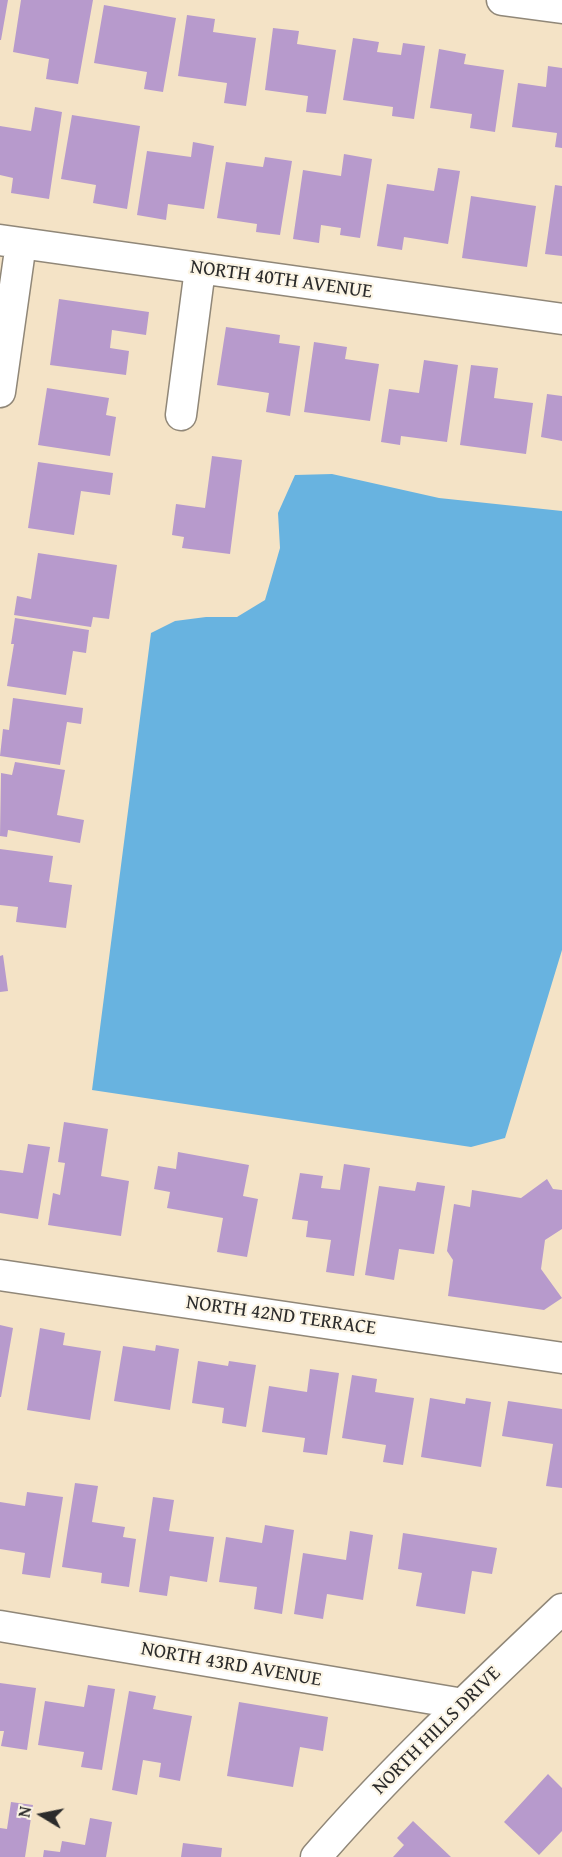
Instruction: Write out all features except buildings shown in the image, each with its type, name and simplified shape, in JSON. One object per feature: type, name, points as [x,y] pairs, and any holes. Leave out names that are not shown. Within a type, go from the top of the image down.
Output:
[{"type":"street","points":[[502,0],[562,8]]},
{"type":"street","points":[[0,392],[10,242]]},
{"type":"street","name":"NORTH 40TH AVENUE","points":[[10,242],[562,319]]},
{"type":"street","points":[[181,415],[200,269]]},
{"type":"street","name":"NORTH 42ND TERRACE","points":[[0,1275],[562,1358]]},
{"type":"street","name":"NORTH HILLS DRIVE","points":[[316,1857],[355,1812],[562,1609]]},
{"type":"street","name":"NORTH 43RD AVENUE","points":[[0,1626],[463,1704]]},
{"type":"water","points":[[332,474],[439,498],[562,511],[562,950],[505,1138],[471,1147],[92,1090],[151,633],[175,621],[206,617],[237,617],[265,600],[280,548],[278,513],[295,475]]}]
